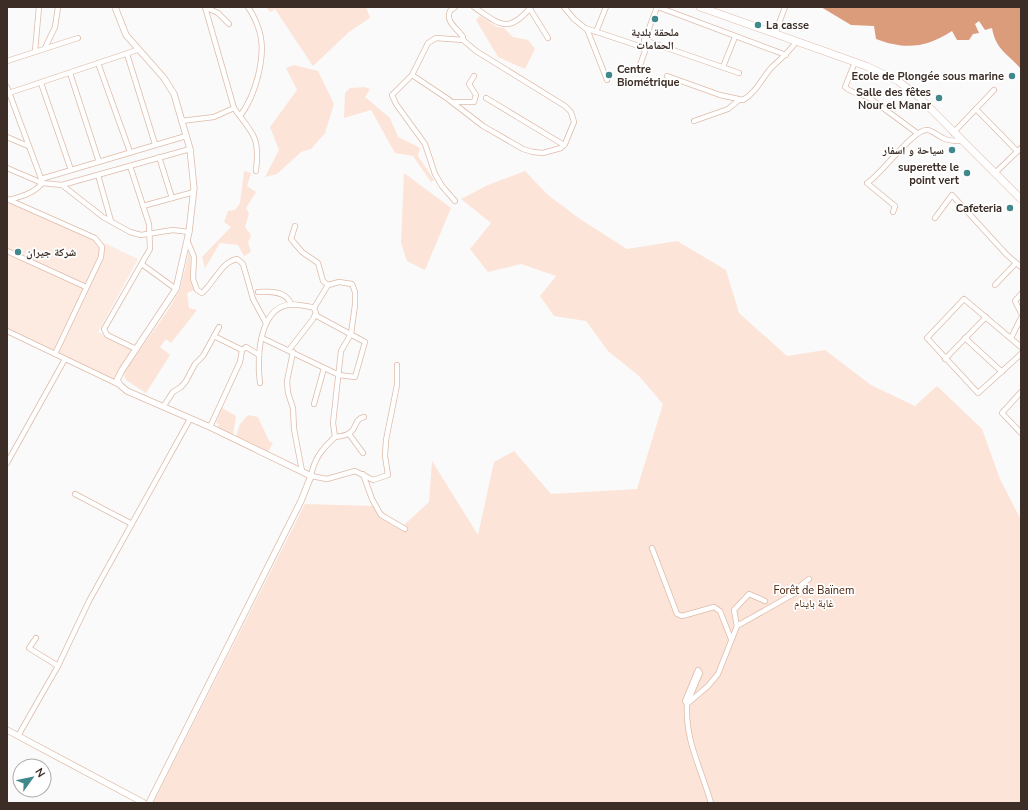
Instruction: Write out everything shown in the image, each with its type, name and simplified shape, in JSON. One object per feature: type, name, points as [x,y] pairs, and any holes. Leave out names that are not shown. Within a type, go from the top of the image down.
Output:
[{"type":"main road","points":[[700,7],[855,62],[898,81],[919,97],[953,133],[996,173],[1021,199]]},
{"type":"street","points":[[35,51],[39,7]]},
{"type":"street","points":[[45,48],[55,27],[58,7]]},
{"type":"street","points":[[115,7],[126,35],[164,78],[174,94],[190,149],[194,192],[189,232],[176,289],[122,370],[118,380],[120,385]]},
{"type":"street","points":[[205,7],[234,108],[252,130],[255,138],[258,153],[256,171]]},
{"type":"street","points":[[205,7],[218,13],[229,24]]},
{"type":"street","points":[[240,116],[246,107],[261,68],[259,28],[248,7]]},
{"type":"street","points":[[455,7],[450,11],[449,18],[451,24],[463,38],[462,40]]},
{"type":"street","points":[[474,7],[496,23],[502,25],[517,20],[530,8],[548,38]]},
{"type":"street","points":[[564,7],[580,25],[587,29],[642,47]]},
{"type":"street","points":[[596,32],[606,7]]},
{"type":"street","points":[[640,65],[644,51],[642,47],[644,40],[658,7],[786,55]]},
{"type":"street","points":[[775,34],[785,7]]},
{"type":"street","points":[[587,29],[607,80]]},
{"type":"street","points":[[723,67],[735,37]]},
{"type":"street","points":[[7,61],[78,38]]},
{"type":"street","points":[[412,75],[453,102],[483,126],[523,149],[543,153],[561,148],[564,145],[574,122],[571,112],[565,106],[476,51],[462,40],[436,38],[428,43],[412,75],[392,95],[396,104],[425,144],[435,174],[442,186],[455,201]]},
{"type":"street","points":[[644,40],[739,73]]},
{"type":"street","points":[[694,121],[728,109],[739,100],[747,98],[796,42]]},
{"type":"street","points":[[9,93],[138,50]]},
{"type":"street","points":[[126,54],[156,144]]},
{"type":"street","points":[[855,62],[845,87],[871,99],[917,133]]},
{"type":"street","points":[[98,64],[130,152]]},
{"type":"street","points":[[70,73],[99,162]]},
{"type":"street","points":[[453,102],[474,102],[476,94],[469,84],[474,76]]},
{"type":"street","points":[[667,76],[739,100]]},
{"type":"street","points":[[41,83],[71,170]]},
{"type":"street","points":[[7,87],[42,181]]},
{"type":"street","points":[[953,133],[994,90]]},
{"type":"street","points":[[486,98],[564,145]]},
{"type":"street","points":[[7,106],[14,109]]},
{"type":"street","points":[[181,121],[214,117],[234,108]]},
{"type":"street","points":[[976,109],[1019,149],[996,173]]},
{"type":"street","points":[[893,212],[894,206],[867,183],[917,133],[926,130],[945,140],[961,141]]},
{"type":"street","points":[[8,200],[20,198],[40,186],[42,181],[71,170],[186,136]]},
{"type":"street","points":[[7,137],[28,146]]},
{"type":"street","points":[[62,185],[190,149]]},
{"type":"street","points":[[159,157],[172,198]]},
{"type":"street","points":[[130,166],[151,234],[150,249],[143,265],[104,328],[106,334],[136,349]]},
{"type":"street","points":[[7,168],[42,181],[62,185],[103,217],[130,232],[141,235],[173,230],[189,232]]},
{"type":"street","points":[[98,175],[111,221]]},
{"type":"street","points":[[143,206],[194,192]]},
{"type":"street","points":[[935,218],[952,195],[1021,268]]},
{"type":"street","points":[[8,200],[95,238],[99,242],[102,250],[101,258],[54,354]]},
{"type":"street","points":[[295,226],[291,239],[302,252],[318,263],[323,281],[328,285]]},
{"type":"street","points":[[187,240],[194,258],[193,279],[197,290],[202,293],[208,288],[225,265],[231,260],[237,259],[243,264],[253,299],[266,323]]},
{"type":"street","points":[[7,251],[86,287]]},
{"type":"street","points":[[995,285],[1016,263]]},
{"type":"street","points":[[143,265],[176,289]]},
{"type":"street","points":[[302,471],[294,429],[294,408],[288,394],[291,351],[315,315],[314,308],[328,285],[339,282],[352,284],[355,292],[355,306],[351,334],[341,351],[333,423],[335,437]]},
{"type":"street","points":[[258,292],[270,291],[282,294],[289,299],[291,304]]},
{"type":"street","points":[[1021,294],[1015,302],[1021,313]]},
{"type":"street","points":[[1021,347],[966,300],[963,300],[927,337],[945,359],[978,393],[1021,354]]},
{"type":"street","points":[[260,383],[258,368],[262,338],[266,323],[274,311],[291,304],[314,308]]},
{"type":"street","points":[[262,338],[339,375],[355,377],[365,342],[315,315]]},
{"type":"street","points":[[945,359],[986,317]]},
{"type":"street","points":[[1011,338],[1021,318]]},
{"type":"street","points":[[163,407],[173,392],[181,387],[186,381],[195,364],[203,356],[219,326]]},
{"type":"street","points":[[7,331],[120,385],[127,391],[210,427],[311,476],[327,479],[355,471],[373,480],[388,475],[385,448],[397,385],[398,365]]},
{"type":"street","points":[[214,336],[242,350]]},
{"type":"street","points":[[965,338],[1002,372]]},
{"type":"street","points":[[210,427],[237,368],[242,350],[246,347],[259,355]]},
{"type":"street","points":[[7,463],[65,359]]},
{"type":"street","points":[[314,404],[324,368]]},
{"type":"street","points":[[1021,392],[1002,413],[1021,433]]},
{"type":"street","points":[[148,803],[301,501],[311,476],[313,464],[318,454],[335,437],[349,434],[358,421],[364,417]]},
{"type":"street","points":[[18,736],[58,666],[89,601],[190,418]]},
{"type":"street","points":[[349,434],[363,452]]},
{"type":"street","points":[[363,474],[372,499],[381,515],[405,529]]},
{"type":"street","points":[[75,494],[132,524]]},
{"type":"street","points":[[652,548],[677,614],[682,616],[714,607],[720,611],[731,638]]},
{"type":"street","points":[[687,704],[708,686],[718,674],[737,626],[799,591],[800,586],[809,579]]},
{"type":"street","points":[[737,626],[734,610],[749,594],[765,601]]},
{"type":"street","points":[[36,638],[29,648],[58,666]]},
{"type":"street","points":[[687,704],[700,673],[698,670],[685,701],[687,704],[686,721],[690,745],[711,803]]},
{"type":"street","points":[[7,730],[144,803]]},
{"type":"shaded area","points":[[821,7],[1021,7],[1021,69],[999,46],[992,28],[985,30],[979,21],[975,24],[979,33],[973,34],[969,40],[957,40],[952,31],[942,37],[924,44],[906,46],[887,43],[876,39],[874,26],[851,25]]},
{"type":"shaded area","points":[[7,197],[138,259],[98,332],[131,349],[115,380],[7,328]]},
{"type":"green space","points":[[266,7],[366,7],[370,18],[350,31],[313,66],[275,9],[270,12]]},
{"type":"green space","points":[[480,16],[497,27],[504,28],[513,37],[528,40],[535,49],[525,69],[498,57],[476,20]]},
{"type":"green space","points":[[294,65],[318,71],[334,104],[325,133],[311,149],[301,152],[277,174],[265,177],[279,150],[270,127],[297,90],[286,68]]},
{"type":"green space","points":[[365,87],[370,89],[365,97],[390,118],[398,137],[420,148],[418,156],[434,180],[431,182],[413,156],[395,153],[371,110],[344,118],[345,93],[350,88]]},
{"type":"green space","points":[[244,171],[251,173],[247,186],[256,192],[246,208],[249,213],[245,227],[251,235],[248,242],[251,252],[244,256],[238,245],[220,243],[205,268],[202,257],[231,227],[224,222],[228,211],[235,210],[240,203]]},
{"type":"green space","name":"Forêt de Baïnem غابة باينام","points":[[525,171],[548,195],[580,219],[627,249],[677,241],[726,270],[739,313],[787,356],[825,350],[871,385],[915,406],[937,386],[982,429],[1000,479],[1021,520],[1021,803],[153,803],[305,504],[373,506],[404,525],[429,502],[432,461],[478,535],[494,462],[514,451],[551,494],[637,489],[663,404],[639,376],[608,351],[586,321],[554,316],[540,296],[556,276],[521,264],[488,272],[470,249],[491,223],[461,199],[488,185]]},
{"type":"green space","points":[[404,173],[451,208],[425,270],[407,261],[401,243]]},
{"type":"green space","points":[[189,252],[191,281],[195,290],[187,293],[189,308],[197,310],[171,343],[166,339],[160,347],[170,355],[146,393],[126,380],[124,375],[126,369],[167,312],[180,290]]},
{"type":"green space","points":[[222,408],[236,416],[233,435],[217,428],[219,424],[216,423]]},
{"type":"green space","points":[[248,415],[258,417],[269,441],[273,443],[268,452],[236,437],[240,424]]},
{"type":"place","name":"ملحقة بلدية الحمامات","points":[[655,19]]},
{"type":"place","name":"La casse","points":[[758,25]]},
{"type":"place","name":"Centre Biométrique","points":[[609,75]]},
{"type":"place","name":"Ecole de Plongée sous marine","points":[[1012,76]]},
{"type":"place","name":"Salle des fêtes Nour el Manar","points":[[939,98]]},
{"type":"place","name":"سياحة و اسفار","points":[[952,150]]},
{"type":"place","name":"superette le point vert","points":[[967,173]]},
{"type":"place","name":"Cafeteria","points":[[1010,208]]},
{"type":"place","name":"شركة جيران","points":[[18,252]]}]
